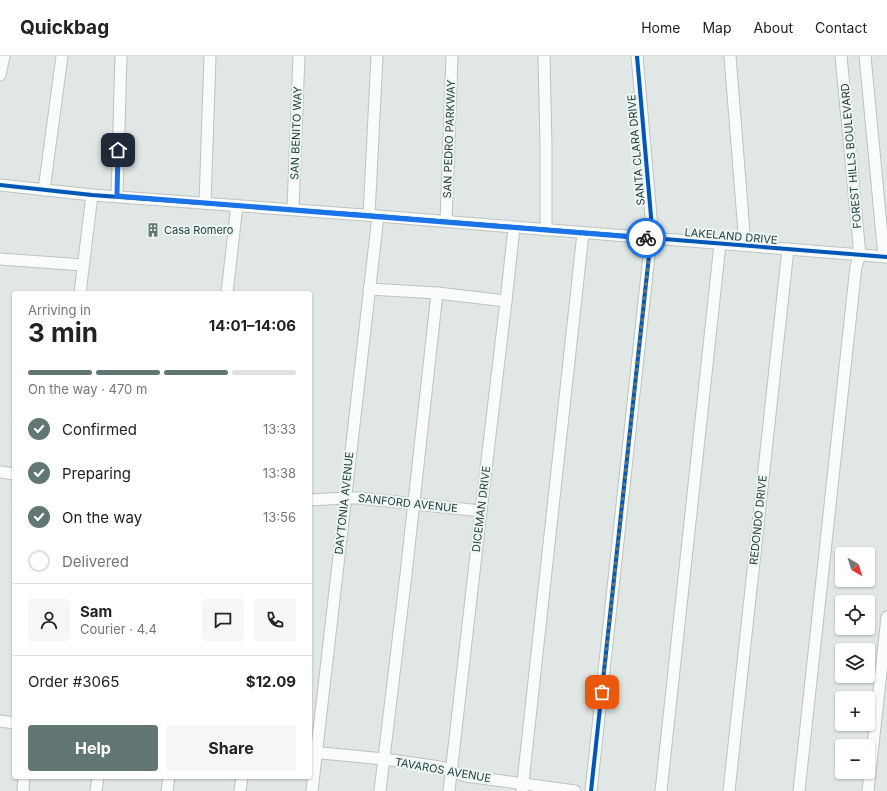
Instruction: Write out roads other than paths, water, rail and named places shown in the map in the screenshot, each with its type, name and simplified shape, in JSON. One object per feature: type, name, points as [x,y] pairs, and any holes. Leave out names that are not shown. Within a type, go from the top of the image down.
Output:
[{"type":"street","points":[[0,75],[4,56]]},
{"type":"street","points":[[44,190],[62,56]]},
{"type":"street","points":[[117,196],[121,56]]},
{"type":"street","points":[[205,203],[210,56]]},
{"type":"street","name":"SAN BENITO WAY","points":[[293,209],[299,56]]},
{"type":"street","name":"DAYTONIA AVENUE","points":[[312,791],[313,753],[345,498],[369,289],[373,216],[376,56]]},
{"type":"street","name":"SAN PEDRO PARKWAY","points":[[446,222],[452,56]]},
{"type":"street","points":[[544,56],[546,230]]},
{"type":"street","name":"SANTA CLARA DRIVE","points":[[591,791],[652,228],[637,56]]},
{"type":"street","points":[[730,56],[745,245]]},
{"type":"street","name":"FOREST HILLS BOULEVARD","points":[[841,56],[860,255]]},
{"type":"street","name":"FOREST HILLS BOULEVARD","points":[[865,56],[885,257]]},
{"type":"street","name":"LAKELAND DRIVE","points":[[0,185],[92,195],[293,209],[885,257]]},
{"type":"street","points":[[80,291],[92,195]]},
{"type":"street","points":[[227,291],[237,206]]},
{"type":"street","name":"DICEMAN DRIVE","points":[[449,791],[514,228]]},
{"type":"street","points":[[523,787],[583,233]]},
{"type":"street","points":[[661,791],[720,244]]},
{"type":"street","name":"REDONDO DRIVE","points":[[729,791],[788,249]]},
{"type":"street","points":[[799,791],[855,274],[860,255]]},
{"type":"street","points":[[0,259],[83,264]]},
{"type":"street","points":[[369,289],[437,293],[506,300]]},
{"type":"street","points":[[380,791],[437,293]]},
{"type":"street","points":[[0,472],[12,474]]},
{"type":"street","name":"SANFORD AVENUE","points":[[312,500],[359,498],[481,511]]},
{"type":"street","points":[[868,791],[887,617]]},
{"type":"street","points":[[0,721],[12,722]]},
{"type":"street","name":"TAVAROS AVENUE","points":[[313,753],[384,759],[440,767],[466,776],[523,787],[575,791]]},
{"type":"street","points":[[23,791],[24,779]]},
{"type":"street","points":[[96,791],[98,779]]},
{"type":"street","points":[[167,791],[169,779]]},
{"type":"street","points":[[240,791],[242,779]]},
{"type":"place","name":"Casa Romero","points":[[153,230]]}]
